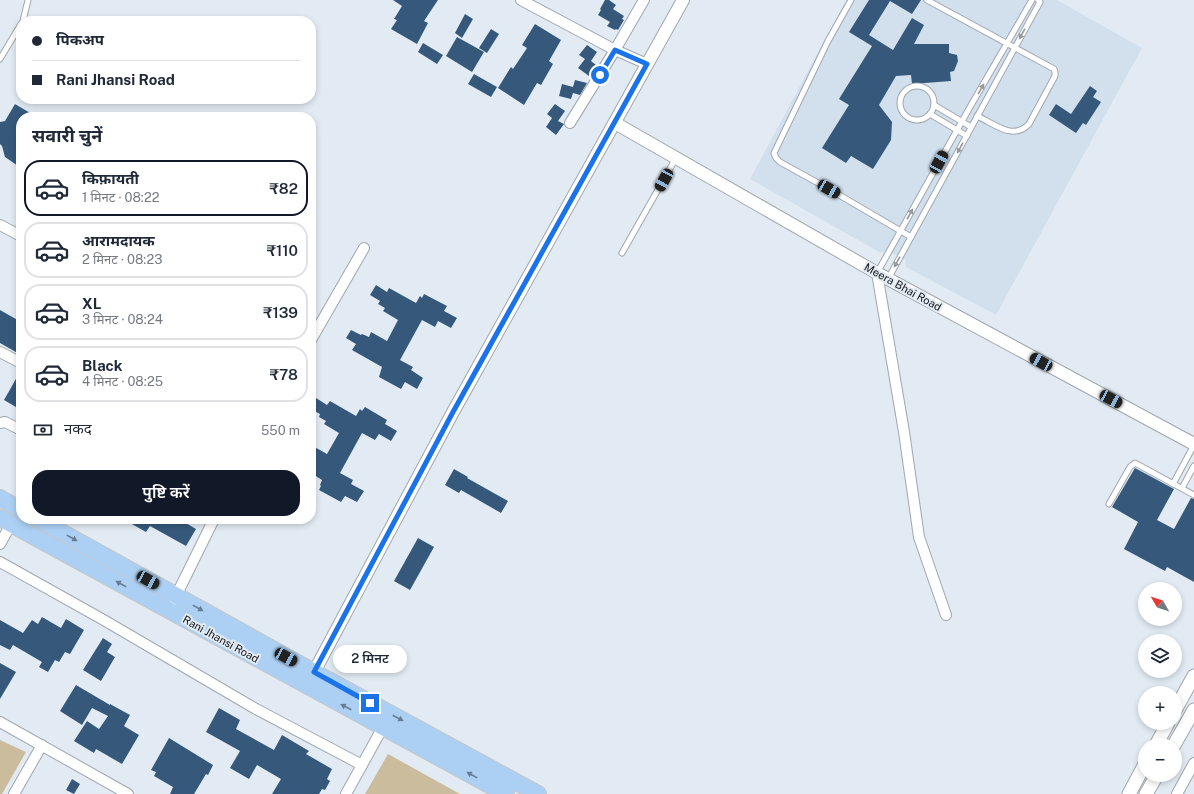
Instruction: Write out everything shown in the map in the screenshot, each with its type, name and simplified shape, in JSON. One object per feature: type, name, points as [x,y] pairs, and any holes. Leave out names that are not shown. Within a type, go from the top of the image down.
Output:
[{"type":"highway","points":[[0,498],[16,507]]},
{"type":"highway","points":[[6,521],[16,512]]},
{"type":"highway","name":"Rani Jhansi Road","points":[[6,521],[506,794]]},
{"type":"highway","name":"Rani Jhansi Road","points":[[47,524],[538,794]]},
{"type":"main road","points":[[1182,697],[1194,676]]},
{"type":"main road","points":[[1178,738],[1194,710]]},
{"type":"main road","points":[[1128,794],[1138,776]]},
{"type":"main road","points":[[1149,793],[1154,782]]},
{"type":"street","points":[[521,0],[615,50],[647,64]]},
{"type":"street","points":[[570,123],[644,0]]},
{"type":"street","points":[[314,672],[453,412],[683,0]]},
{"type":"street","name":"Meera Bhai Road","points":[[615,123],[877,273],[1194,444]]},
{"type":"street","points":[[0,225],[16,233]]},
{"type":"street","points":[[316,331],[364,248]]},
{"type":"street","points":[[877,273],[904,432],[919,537],[946,615]]},
{"type":"street","points":[[0,352],[16,360]]},
{"type":"street","points":[[0,423],[5,422],[16,428]]},
{"type":"street","points":[[0,544],[6,521]]},
{"type":"street","points":[[170,611],[212,524]]},
{"type":"street","points":[[0,562],[102,619],[256,709],[362,765]]},
{"type":"street","points":[[0,722],[42,745],[117,791],[128,794]]},
{"type":"street","points":[[346,794],[383,726]]},
{"type":"street","points":[[14,794],[42,745]]},
{"type":"street","points":[[1177,794],[1194,763]]},
{"type":"lane","points":[[24,16],[28,0]]},
{"type":"lane","points":[[851,0],[828,41],[774,153],[780,162],[911,237]]},
{"type":"lane","points":[[927,0],[1054,69],[1056,72],[1029,124],[1018,132],[1011,132],[978,114],[970,107]]},
{"type":"lane","points":[[877,273],[1032,0]]},
{"type":"lane","points":[[888,279],[1040,2],[1038,0]]},
{"type":"lane","points":[[0,59],[16,32]]},
{"type":"lane","points":[[912,87],[923,87],[932,94],[934,105],[930,114],[919,120],[908,117],[901,108],[901,98],[907,89],[912,87]]},
{"type":"lane","points":[[934,105],[971,127]]},
{"type":"lane","points":[[930,114],[966,136]]},
{"type":"lane","points":[[622,253],[676,158]]},
{"type":"lane","points":[[1173,484],[1194,444]]},
{"type":"lane","points":[[1109,504],[1130,467],[1135,463],[1194,495]]},
{"type":"lane","points":[[1182,488],[1194,466]]},
{"type":"shaded area","points":[[846,0],[1057,0],[1142,48],[996,315],[906,267],[905,260],[888,251],[881,253],[750,179]]},
{"type":"shaded area","points":[[0,740],[26,752],[2,794],[0,794]]},
{"type":"shaded area","points":[[388,754],[460,794],[365,794]]},
{"type":"building","points":[[393,0],[438,0],[424,21],[428,23],[417,44],[391,29],[397,20],[394,19],[402,6]]},
{"type":"building","points":[[605,0],[609,0],[616,5],[613,9],[624,16],[622,19],[624,20],[618,30],[607,26],[610,22],[598,15]]},
{"type":"building","points":[[869,0],[921,0],[912,14],[890,1],[869,35],[893,50],[912,18],[924,25],[914,44],[949,44],[949,53],[957,55],[958,61],[954,71],[950,72],[951,81],[912,84],[911,75],[896,76],[879,105],[892,122],[891,140],[873,169],[851,156],[846,163],[822,148],[849,105],[839,99],[872,46],[849,32]]},
{"type":"building","points":[[465,14],[473,19],[462,38],[455,33]]},
{"type":"building","points":[[535,24],[561,40],[549,61],[553,64],[541,85],[537,83],[524,105],[498,88],[511,67],[513,69],[527,48],[522,45]]},
{"type":"building","points":[[491,29],[499,34],[487,53],[479,48]]},
{"type":"building","points":[[457,37],[484,52],[472,72],[446,56]]},
{"type":"building","points":[[423,43],[443,55],[437,64],[418,52]]},
{"type":"building","points":[[587,45],[597,52],[591,61],[596,65],[589,76],[578,68],[585,59],[579,55]]},
{"type":"building","points":[[474,74],[497,87],[491,97],[468,84]]},
{"type":"building","points":[[575,80],[587,83],[580,95],[573,93],[571,99],[559,96],[562,84],[573,87]]},
{"type":"building","points":[[1090,86],[1097,91],[1093,97],[1101,102],[1086,125],[1083,123],[1076,133],[1049,115],[1056,104],[1071,114]]},
{"type":"building","points":[[15,104],[29,112],[16,112],[16,165],[5,157],[0,144],[0,122],[5,121]]},
{"type":"building","points":[[555,104],[565,111],[558,121],[564,124],[556,135],[546,127],[552,118],[547,114]]},
{"type":"building","points":[[376,285],[387,292],[389,288],[416,303],[420,296],[422,298],[424,294],[447,306],[444,311],[457,318],[451,328],[438,321],[435,327],[422,320],[400,360],[413,367],[411,370],[423,378],[417,389],[405,382],[401,389],[379,377],[382,367],[352,350],[356,344],[346,338],[351,330],[369,337],[371,332],[387,341],[398,320],[383,311],[385,308],[378,304],[380,301],[370,295]]},
{"type":"building","points":[[0,310],[16,319],[16,352],[0,343]]},
{"type":"building","points":[[16,379],[16,407],[4,400]]},
{"type":"building","points":[[316,398],[327,405],[330,401],[356,416],[360,409],[362,411],[365,407],[387,420],[385,424],[397,431],[391,441],[379,434],[375,440],[362,433],[340,473],[353,480],[351,484],[364,491],[357,502],[345,496],[341,502],[319,490],[322,480],[316,476],[316,448],[327,454],[339,433],[324,424],[326,421],[319,417],[320,414],[316,412]]},
{"type":"building","points":[[1135,468],[1174,489],[1157,520],[1174,529],[1191,498],[1194,499],[1194,582],[1167,567],[1165,571],[1124,549],[1138,522],[1112,507]]},
{"type":"building","points":[[454,469],[508,501],[501,513],[461,490],[459,493],[445,485]]},
{"type":"building","points":[[132,524],[188,524],[196,529],[186,546],[150,526],[146,532]]},
{"type":"building","points":[[418,538],[434,547],[410,590],[394,581]]},
{"type":"building","points":[[42,617],[61,628],[66,619],[84,630],[70,654],[65,652],[59,662],[55,660],[48,672],[39,667],[42,662],[13,645],[10,650],[0,645],[0,620],[23,633],[32,620],[38,624]]},
{"type":"building","points":[[103,638],[112,644],[107,652],[115,657],[101,681],[83,670]]},
{"type":"building","points":[[0,663],[16,672],[0,699]]},
{"type":"building","points":[[76,685],[130,715],[124,726],[139,735],[122,764],[96,749],[94,753],[74,741],[87,721],[99,729],[108,716],[92,708],[82,725],[60,711]]},
{"type":"building","points":[[219,708],[240,720],[236,729],[274,750],[282,735],[309,751],[306,754],[332,769],[327,779],[330,781],[325,790],[322,789],[319,794],[272,794],[281,779],[257,765],[249,779],[230,768],[240,751],[206,732]]},
{"type":"building","points":[[169,738],[213,765],[208,775],[206,774],[194,794],[170,794],[173,787],[154,776],[156,772],[151,770]]},
{"type":"building","points":[[72,779],[80,784],[74,794],[66,790]]},
{"type":"route","points":[[370,703],[314,672],[453,412],[647,64],[615,50],[600,75]]}]
